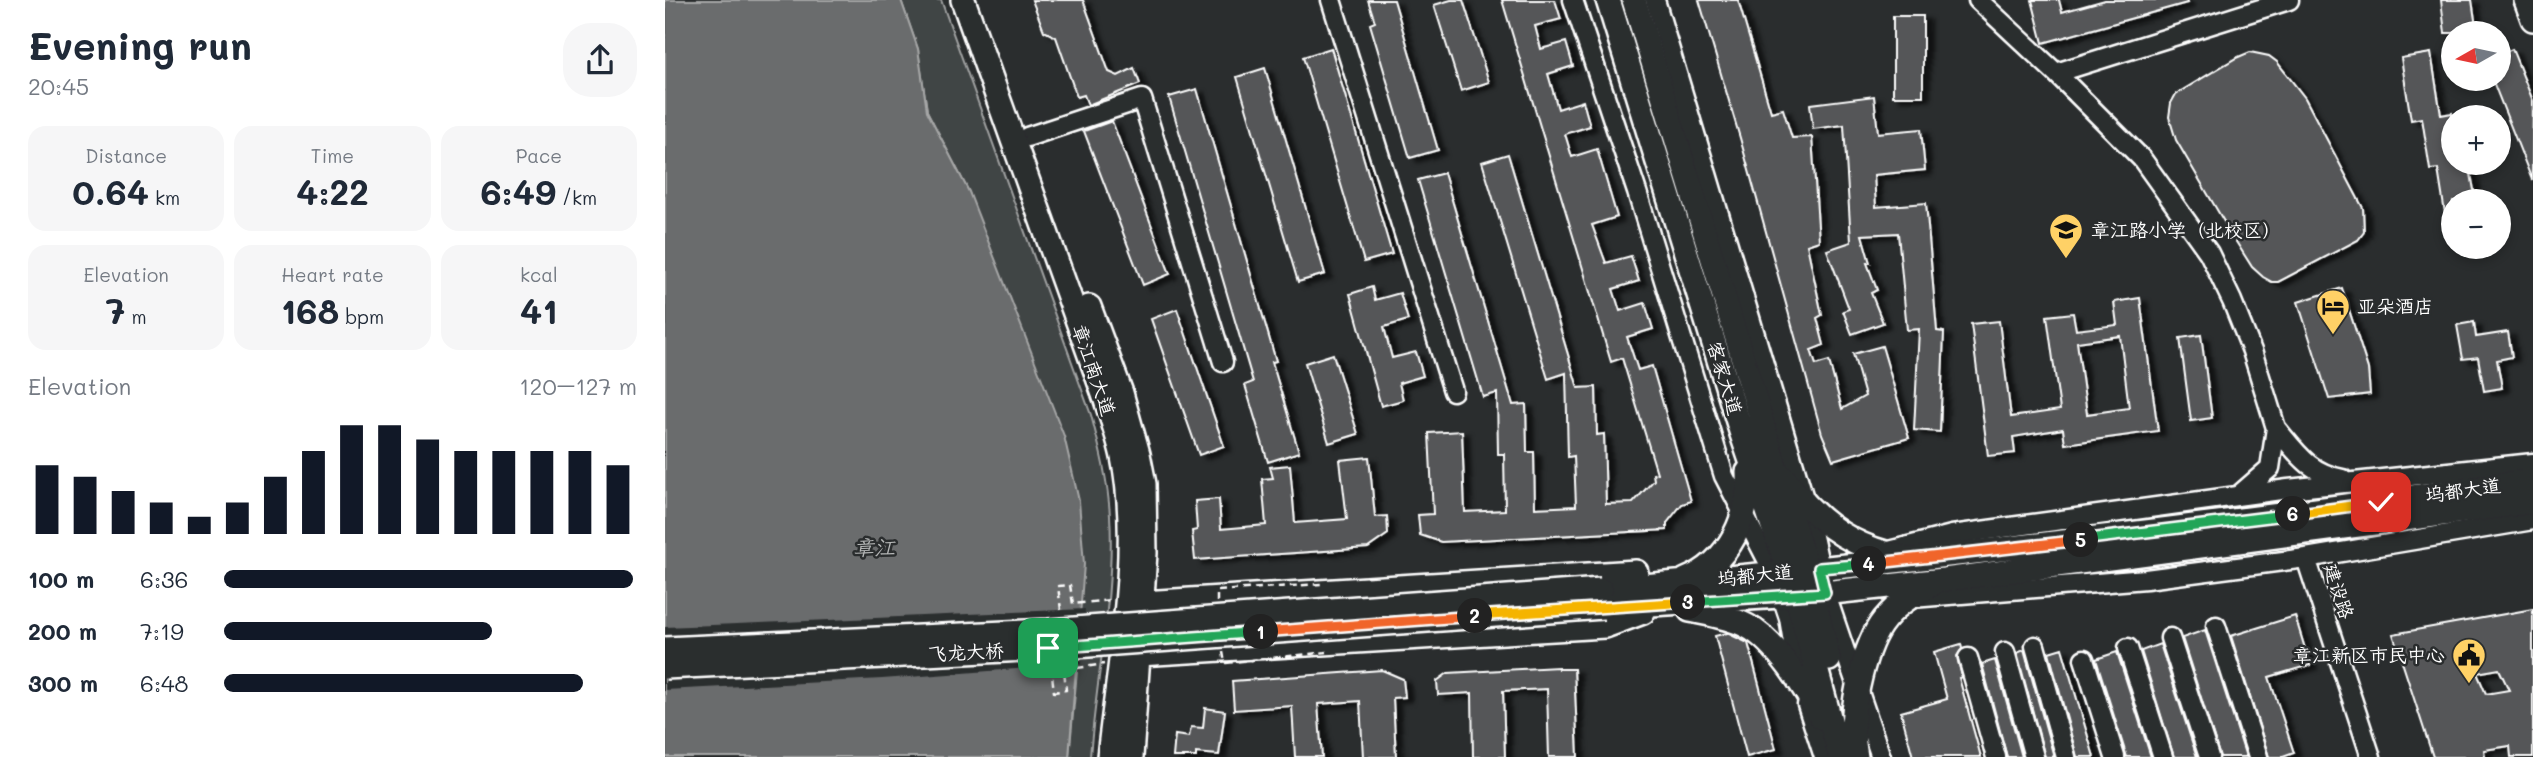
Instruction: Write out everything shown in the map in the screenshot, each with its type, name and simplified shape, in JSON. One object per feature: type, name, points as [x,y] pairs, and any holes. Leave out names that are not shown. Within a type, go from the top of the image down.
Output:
[{"type":"main road","name":"章江南大道","points":[[963,0],[1106,400],[1123,456],[1127,485],[1129,557],[1123,654],[1109,757]]},
{"type":"main road","name":"章江南大道","points":[[979,0],[1121,393],[1138,454],[1145,514],[1143,603],[1131,757]]},
{"type":"main road","name":"客家大道","points":[[1608,0],[1741,431],[1801,569]]},
{"type":"main road","name":"客家大道","points":[[1634,0],[1768,446],[1808,595],[1843,755]]},
{"type":"main road","points":[[2526,0],[2533,19]]},
{"type":"main road","points":[[1143,603],[1642,572],[1679,582],[1704,570],[1722,554],[1739,530],[1744,515],[1748,472],[1741,431]]},
{"type":"main road","points":[[1768,446],[1779,469],[1806,505],[1844,537],[1906,557],[1941,557]]},
{"type":"main road","name":"坞都大道","points":[[1602,599],[1679,582],[1941,557],[2305,513],[2533,480]]},
{"type":"main road","name":"坞都大道","points":[[1602,599],[1664,604],[1808,595],[1944,580],[2533,502]]},
{"type":"main road","points":[[1843,755],[1853,725],[1857,691],[1869,644],[1881,623],[1909,598],[1944,580]]},
{"type":"main road","name":"飞龙大桥","points":[[665,649],[1048,631],[1602,599]]},
{"type":"main road","name":"飞龙大桥","points":[[665,667],[1048,648],[1602,599]]},
{"type":"main road","points":[[1139,654],[1605,626],[1664,604],[1737,621],[1749,627],[1775,649],[1800,683],[1843,755]]},
{"type":"street","points":[[1331,0],[1453,391]]},
{"type":"street","points":[[1573,0],[1724,476],[1764,550],[1801,569],[1952,536],[2237,496],[2533,463]]},
{"type":"street","points":[[1655,0],[1806,505],[1801,569],[1808,595],[1857,691],[1881,757]]},
{"type":"street","points":[[1978,0],[2142,159],[2209,253],[2232,300],[2252,351],[2276,428],[2304,461],[2324,476],[2357,482]]},
{"type":"street","points":[[2056,73],[2289,0]]},
{"type":"street","points":[[1027,137],[1142,99],[1223,362]]},
{"type":"street","points":[[2237,496],[2270,468],[2276,428]]},
{"type":"street","points":[[1808,595],[1909,598],[2146,579],[2306,558],[2533,520]]},
{"type":"street","name":"建设路","points":[[2306,558],[2371,757]]},
{"type":"street","points":[[1800,683],[1789,618],[1808,595]]},
{"type":"street","points":[[2216,626],[2258,757]]},
{"type":"street","points":[[2169,638],[2209,757]]},
{"type":"street","points":[[2035,646],[2066,757]]},
{"type":"street","points":[[2128,648],[2163,757]]},
{"type":"street","points":[[2005,652],[2033,757]]},
{"type":"street","points":[[1968,658],[1996,757]]},
{"type":"street","points":[[2084,659],[2115,757]]},
{"type":"path","points":[[1061,610],[1058,586],[1070,585],[1073,604],[1113,600]]},
{"type":"path","points":[[1051,666],[1055,692],[1066,690],[1064,670],[1104,664]]},
{"type":"shaded area","points":[[901,0],[941,0],[1091,415],[1107,490],[1111,545],[1090,757],[1069,757],[1079,650],[969,192],[927,111],[918,49]]},
{"type":"water","name":"章江","points":[[665,0],[901,0],[918,49],[927,111],[969,192],[1064,436],[1079,501],[1084,564],[1069,757],[665,757]]},
{"type":"pier","points":[[1085,609],[1081,664],[882,679],[665,690],[665,627]]},
{"type":"building","points":[[1032,0],[1083,0],[1109,72],[1118,76],[1134,68],[1140,84],[1088,105],[1084,95],[1077,97],[1056,37],[1044,31]]},
{"type":"building","points":[[1368,0],[1394,0],[1438,150],[1410,158],[1370,24],[1375,22]]},
{"type":"building","points":[[1463,0],[1489,82],[1461,91],[1434,5]]},
{"type":"building","points":[[1502,0],[1555,0],[1561,19],[1535,26],[1541,49],[1566,42],[1573,66],[1548,74],[1558,109],[1583,101],[1590,126],[1565,134],[1572,157],[1597,149],[1617,217],[1592,225],[1606,263],[1631,256],[1639,281],[1613,289],[1620,311],[1645,303],[1653,329],[1627,337],[1638,370],[1652,366],[1691,501],[1682,504],[1667,523],[1667,530],[1441,542],[1420,535],[1418,515],[1433,514],[1429,433],[1462,431],[1465,512],[1505,510],[1504,454],[1498,454],[1497,393],[1483,397],[1418,180],[1444,173],[1513,405],[1526,404],[1527,452],[1534,452],[1535,508],[1576,506],[1574,456],[1568,457],[1566,373],[1548,379],[1482,162],[1508,154],[1578,388],[1596,387],[1597,435],[1604,434],[1606,504],[1633,503],[1654,480],[1653,474],[1657,473],[1622,358],[1611,362]]},
{"type":"building","points":[[1699,0],[1738,0],[1771,112],[1783,109],[1792,138],[1812,137],[1819,241],[1807,245],[1822,315],[1817,318],[1824,345],[1811,350],[1816,365],[1829,361],[1842,409],[1865,396],[1853,354],[1882,346],[1909,438],[1833,460],[1822,434]]},
{"type":"building","points":[[2032,0],[2059,0],[2062,12],[2105,0],[2186,0],[2187,3],[2043,43]]},
{"type":"building","points":[[2441,0],[2472,0],[2475,21],[2444,21]]},
{"type":"building","points":[[1893,16],[1923,16],[1923,96],[1893,96]]},
{"type":"building","points":[[1331,48],[1392,254],[1364,262],[1303,57]]},
{"type":"building","points":[[2511,49],[2533,101],[2532,180],[2511,127],[2511,105],[2502,105],[2497,91],[2511,91]]},
{"type":"building","points":[[2250,52],[2269,56],[2277,62],[2305,98],[2363,208],[2364,232],[2358,240],[2278,282],[2263,277],[2252,267],[2176,140],[2169,117],[2171,103],[2176,94]]},
{"type":"building","points":[[2431,53],[2441,115],[2441,175],[2471,175],[2474,189],[2441,189],[2438,169],[2430,170],[2422,118],[2411,120],[2401,58]]},
{"type":"building","points":[[1265,68],[1325,274],[1298,282],[1237,77]]},
{"type":"building","points":[[1197,89],[1276,361],[1272,362],[1299,452],[1268,462],[1245,385],[1253,382],[1169,97]]},
{"type":"building","points":[[1874,96],[1878,133],[1921,129],[1925,170],[1874,175],[1876,207],[1926,203],[1937,331],[1944,332],[1940,432],[1914,430],[1919,329],[1907,330],[1898,233],[1862,235],[1870,263],[1867,263],[1877,290],[1871,293],[1883,323],[1852,334],[1843,311],[1849,309],[1827,250],[1851,242],[1844,125],[1813,129],[1810,104]]},
{"type":"building","points":[[1112,121],[1170,274],[1143,285],[1084,131]]},
{"type":"building","points":[[1372,287],[1375,300],[1400,293],[1408,320],[1384,327],[1392,358],[1416,352],[1423,376],[1399,383],[1403,400],[1381,406],[1350,294]]},
{"type":"building","name":"亚朵酒店","points":[[2342,288],[2368,369],[2370,394],[2329,399],[2298,302]]},
{"type":"building","points":[[2140,298],[2158,431],[2065,444],[2063,429],[2013,437],[2015,453],[1988,456],[1971,324],[1999,321],[2011,417],[2060,410],[2047,316],[2073,313],[2076,330],[2117,325],[2114,302]],"holes":[[[2120,336],[2129,408],[2087,414],[2077,342]]]},
{"type":"building","points":[[1177,309],[1224,446],[1199,455],[1151,319]]},
{"type":"building","points":[[2474,322],[2476,337],[2508,332],[2512,357],[2497,360],[2502,388],[2484,391],[2478,357],[2463,359],[2457,325]]},
{"type":"building","points":[[2201,335],[2212,418],[2191,421],[2180,338]]},
{"type":"building","points":[[1333,354],[1358,434],[1329,443],[1305,363]]},
{"type":"building","points":[[1369,457],[1375,517],[1387,516],[1388,534],[1368,548],[1195,560],[1192,531],[1197,530],[1195,501],[1219,499],[1221,529],[1266,525],[1262,479],[1273,478],[1270,467],[1290,465],[1295,523],[1347,519],[1340,460]]},
{"type":"building","name":"章江新区市民中心","points":[[2533,609],[2533,757],[2511,757],[2510,746],[2484,750],[2485,757],[2433,757],[2393,634]],"holes":[[[2499,669],[2509,690],[2486,694],[2477,673]]]},
{"type":"building","points":[[2295,616],[2310,665],[2269,677],[2294,753],[2283,757],[2269,757],[2231,636]]},
{"type":"building","points":[[2205,630],[2246,757],[2220,757],[2182,638]]},
{"type":"building","points":[[1727,633],[1748,643],[1776,749],[1747,757],[1715,636]]},
{"type":"building","points":[[1961,644],[1962,649],[1957,656],[1962,677],[1959,678],[1981,757],[1913,757],[1901,712],[1947,699],[1934,652]]},
{"type":"building","points":[[2160,644],[2197,757],[2174,757],[2141,651]]},
{"type":"building","points":[[2062,648],[2094,757],[2077,757],[2049,652]]},
{"type":"building","points":[[2024,650],[2054,757],[2045,757],[2017,653]]},
{"type":"building","points":[[2117,652],[2151,757],[2127,757],[2125,751],[2096,659]]},
{"type":"building","points":[[1995,660],[2022,757],[2007,757],[1982,664]]},
{"type":"building","points":[[1558,667],[1574,669],[1578,757],[1549,757],[1547,689],[1503,691],[1505,757],[1473,757],[1472,693],[1438,695],[1437,681],[1448,673]]},
{"type":"building","points":[[1382,670],[1403,679],[1405,697],[1393,698],[1396,757],[1363,757],[1360,701],[1318,704],[1322,757],[1295,757],[1292,706],[1234,710],[1232,681]]},
{"type":"building","points":[[1205,708],[1225,711],[1219,755],[1196,753],[1196,757],[1173,757],[1175,735],[1189,737],[1191,727],[1203,728]]},
{"type":"place","name":"章江路小学（北校区）","points":[[2066,260]]},
{"type":"place","name":"亚朵酒店","points":[[2333,336]]},
{"type":"place","name":"章江新区市民中心","points":[[2469,685]]},
{"type":"route","points":[[1048,648],[1382,622],[1825,593],[1819,568],[1941,557],[2381,502]]}]
